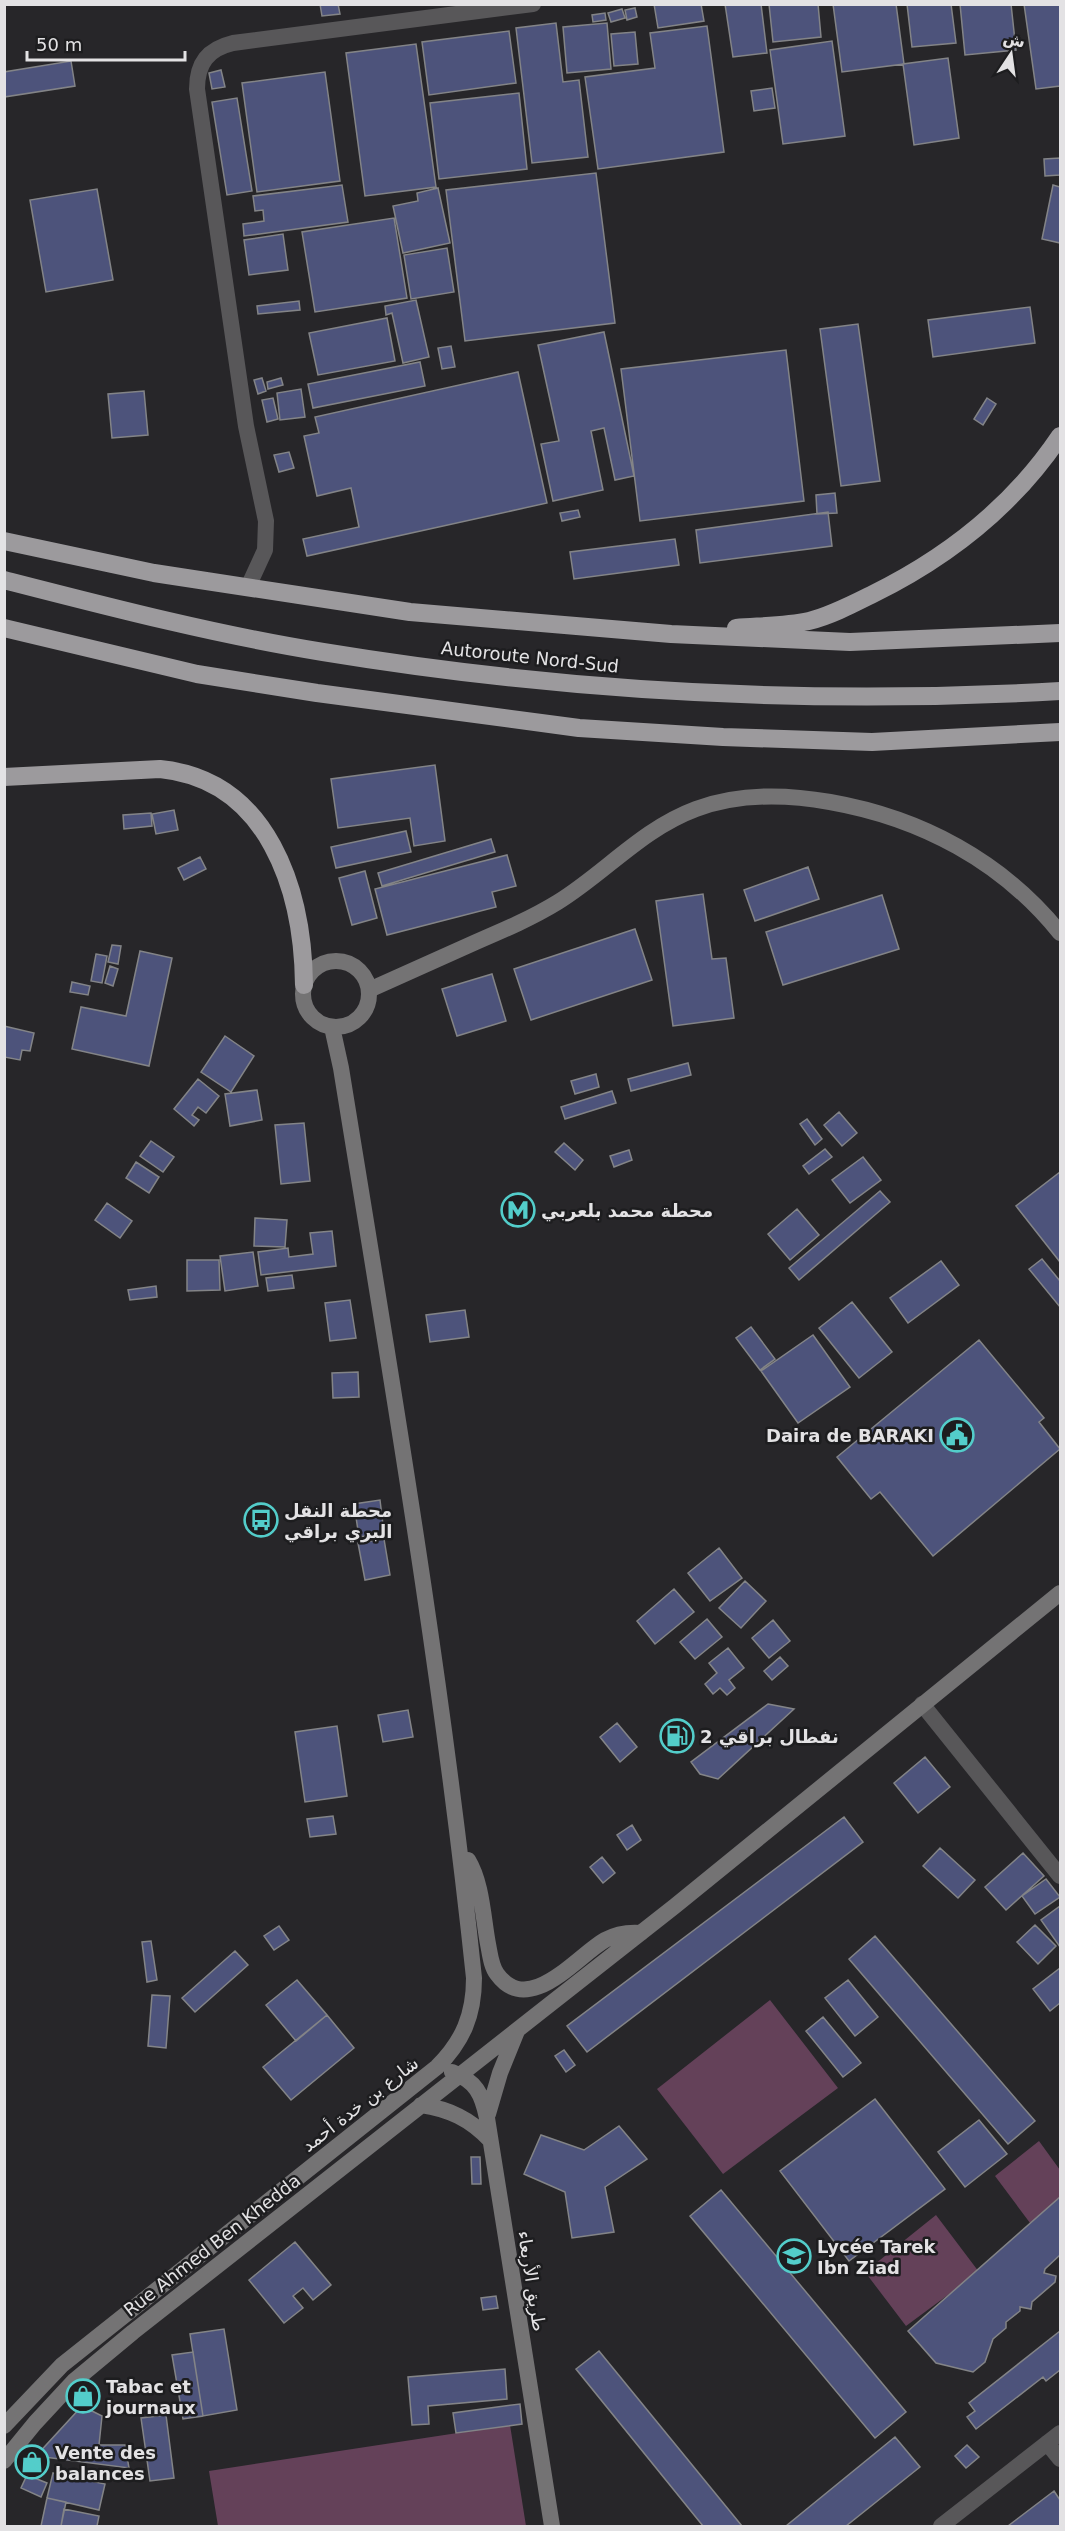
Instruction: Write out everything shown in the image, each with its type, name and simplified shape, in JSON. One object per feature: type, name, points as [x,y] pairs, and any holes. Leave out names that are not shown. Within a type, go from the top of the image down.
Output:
[{"type":"highway","points":[[671,634],[810,621],[911,576],[956,546],[999,509],[1060,436]]},
{"type":"highway","points":[[4,541],[154,573],[410,612],[671,634],[850,642],[1060,633]]},
{"type":"highway","name":"Autoroute Nord-Sud","points":[[4,580],[162,619],[321,652],[461,672],[622,688],[784,695],[984,696],[1060,691]]},
{"type":"highway","points":[[4,628],[197,674],[317,693],[579,728],[723,737],[872,742],[1060,732]]},
{"type":"highway","points":[[4,777],[160,769],[179,771],[197,777],[231,796],[258,823],[290,883],[304,947],[304,985]]},
{"type":"main road","points":[[369,990],[528,919],[557,903],[584,885],[649,833],[672,820],[705,807],[746,798],[795,797],[849,805],[877,812],[932,832],[976,857],[1010,882],[1060,933]]},
{"type":"main road","points":[[336,962],[348,964],[358,970],[369,990],[365,1010],[358,1019],[341,1027],[321,1024],[312,1017],[303,997],[304,985],[308,978],[320,966],[336,962]]},
{"type":"main road","name":"شارع بن خدة أحمد","points":[[4,2426],[32,2395],[78,2352],[437,2067],[462,2037],[470,2018],[474,1998],[474,1978],[460,1849],[406,1467],[341,1068],[332,1027]]},
{"type":"main road","name":"Rue Ahmed Ben Khedda","points":[[4,2461],[35,2422],[74,2381],[640,1933],[1060,1593]]},
{"type":"main road","points":[[460,1849],[474,1874],[491,1961],[497,1974],[508,1984],[522,1989],[537,1989],[550,1982],[603,1941],[621,1934],[640,1933]]},
{"type":"main road","points":[[487,2118],[500,2073],[518,2029]]},
{"type":"main road","name":"طريق الأربعاء","points":[[437,2067],[470,2080],[477,2088],[487,2118],[552,2526]]},
{"type":"main road","points":[[421,2105],[437,2107],[459,2116],[479,2129],[490,2140]]},
{"type":"street","points":[[248,587],[265,550],[266,521],[246,426],[198,100],[197,75],[201,63],[209,53],[220,46],[233,43],[533,4]]},
{"type":"street","points":[[922,1704],[1060,1876]]},
{"type":"street","points":[[941,2526],[1054,2438],[1060,2459]]},
{"type":"shaded area","points":[[770,2000],[838,2088],[723,2174],[657,2089]]},
{"type":"shaded area","points":[[1039,2141],[1060,2170],[1060,2238],[1048,2247],[995,2176]]},
{"type":"shaded area","points":[[936,2215],[979,2272],[906,2326],[865,2272]]},
{"type":"shaded area","points":[[510,2425],[526,2526],[218,2526],[209,2471]]},
{"type":"building","points":[[320,4],[338,4],[340,14],[322,16]]},
{"type":"building","points":[[654,4],[701,4],[704,21],[658,28]]},
{"type":"building","points":[[725,4],[761,4],[767,53],[733,57]]},
{"type":"building","points":[[769,4],[818,4],[821,37],[773,42]]},
{"type":"building","points":[[833,4],[896,4],[904,64],[842,72]]},
{"type":"building","points":[[907,4],[951,4],[956,43],[912,47]]},
{"type":"building","points":[[960,4],[1011,4],[1016,50],[965,55]]},
{"type":"building","points":[[1024,4],[1060,4],[1060,86],[1036,89]]},
{"type":"building","points":[[635,8],[637,17],[627,20],[625,10]]},
{"type":"building","points":[[622,9],[625,18],[611,22],[608,13]]},
{"type":"building","points":[[605,13],[606,20],[593,22],[592,15]]},
{"type":"building","points":[[556,23],[563,82],[579,80],[588,157],[532,163],[516,28]]},
{"type":"building","points":[[607,23],[611,69],[567,73],[563,27]]},
{"type":"building","points":[[707,26],[724,152],[598,169],[585,77],[655,68],[650,33]]},
{"type":"building","points":[[509,31],[516,83],[429,95],[422,42]]},
{"type":"building","points":[[635,32],[638,64],[614,66],[611,34]]},
{"type":"building","points":[[832,41],[845,136],[783,144],[770,50]]},
{"type":"building","points":[[416,44],[436,187],[365,196],[346,53]]},
{"type":"building","points":[[948,58],[959,138],[914,145],[903,64]]},
{"type":"building","points":[[71,61],[75,86],[4,97],[4,72]]},
{"type":"building","points":[[221,70],[225,87],[212,89],[209,73]]},
{"type":"building","points":[[325,72],[340,181],[257,192],[242,83]]},
{"type":"building","points":[[772,88],[775,108],[754,111],[751,91]]},
{"type":"building","points":[[519,93],[527,169],[439,179],[430,103]]},
{"type":"building","points":[[237,98],[252,191],[227,195],[212,102]]},
{"type":"building","points":[[1060,158],[1060,175],[1045,176],[1044,159]]},
{"type":"building","points":[[596,173],[615,323],[465,341],[446,190]]},
{"type":"building","points":[[342,185],[348,222],[244,236],[243,224],[264,221],[263,210],[255,211],[253,196]]},
{"type":"building","points":[[1053,185],[1060,187],[1060,243],[1042,239]]},
{"type":"building","points":[[438,188],[450,243],[403,253],[393,206],[418,201],[417,193]]},
{"type":"building","points":[[97,189],[113,280],[46,292],[30,200]]},
{"type":"building","points":[[394,218],[407,298],[315,312],[302,232]]},
{"type":"building","points":[[283,234],[288,270],[249,275],[244,240]]},
{"type":"building","points":[[447,248],[454,292],[411,299],[404,255]]},
{"type":"building","points":[[416,300],[429,357],[403,363],[392,313],[386,315],[385,306]]},
{"type":"building","points":[[299,301],[300,310],[258,314],[257,306]]},
{"type":"building","points":[[1030,307],[1035,343],[933,357],[928,320]]},
{"type":"building","points":[[387,318],[395,361],[318,375],[309,333]]},
{"type":"building","points":[[858,324],[880,481],[841,486],[820,329]]},
{"type":"building","points":[[604,332],[634,476],[615,480],[604,428],[591,431],[603,490],[553,501],[541,444],[559,441],[538,345]]},
{"type":"building","points":[[451,346],[455,367],[442,369],[438,348]]},
{"type":"building","points":[[786,350],[804,501],[640,521],[621,369]]},
{"type":"building","points":[[420,362],[425,386],[313,408],[308,384]]},
{"type":"building","points":[[518,372],[547,503],[307,556],[303,539],[359,527],[351,488],[317,496],[304,436],[319,433],[315,417]]},
{"type":"building","points":[[262,378],[266,391],[258,394],[254,380]]},
{"type":"building","points":[[281,378],[283,385],[268,389],[267,382]]},
{"type":"building","points":[[301,389],[305,417],[280,420],[277,393]]},
{"type":"building","points":[[144,391],[148,435],[112,438],[108,394]]},
{"type":"building","points":[[273,398],[278,419],[267,422],[262,400]]},
{"type":"building","points":[[987,398],[996,404],[983,425],[974,419]]},
{"type":"building","points":[[289,452],[294,468],[279,472],[274,455]]},
{"type":"building","points":[[835,493],[837,513],[817,514],[816,495]]},
{"type":"building","points":[[578,510],[580,517],[562,521],[560,513]]},
{"type":"building","points":[[828,512],[832,546],[700,563],[696,530]]},
{"type":"building","points":[[675,539],[679,565],[574,579],[570,552]]},
{"type":"building","points":[[435,765],[445,841],[414,846],[410,818],[338,828],[331,779]]},
{"type":"building","points":[[174,810],[178,830],[156,834],[152,814]]},
{"type":"building","points":[[151,813],[152,826],[124,829],[123,815]]},
{"type":"building","points":[[406,831],[411,852],[336,868],[331,847]]},
{"type":"building","points":[[491,839],[495,852],[382,886],[378,873]]},
{"type":"building","points":[[507,855],[516,886],[492,892],[496,907],[387,935],[375,889]]},
{"type":"building","points":[[200,857],[206,869],[184,880],[178,868]]},
{"type":"building","points":[[808,867],[819,899],[755,921],[744,890]]},
{"type":"building","points":[[365,871],[377,918],[352,925],[339,878]]},
{"type":"building","points":[[703,894],[712,959],[726,958],[734,1018],[673,1026],[656,901]]},
{"type":"building","points":[[882,895],[899,949],[783,985],[766,932]]},
{"type":"building","points":[[635,929],[652,980],[531,1020],[514,969]]},
{"type":"building","points":[[112,945],[121,946],[118,964],[108,962]]},
{"type":"building","points":[[140,951],[172,958],[149,1066],[72,1049],[81,1007],[126,1016]]},
{"type":"building","points":[[96,954],[107,956],[102,983],[91,981]]},
{"type":"building","points":[[110,966],[118,969],[113,986],[105,983]]},
{"type":"building","points":[[492,974],[506,1021],[457,1036],[442,989]]},
{"type":"building","points":[[72,982],[90,986],[88,995],[70,992]]},
{"type":"building","points":[[4,1026],[34,1033],[30,1051],[22,1050],[20,1060],[4,1057]]},
{"type":"building","points":[[225,1036],[254,1056],[231,1092],[201,1072]]},
{"type":"building","points":[[688,1063],[691,1075],[631,1091],[628,1079]]},
{"type":"building","points":[[596,1074],[599,1087],[575,1094],[571,1081]]},
{"type":"building","points":[[198,1079],[219,1096],[206,1113],[198,1107],[192,1115],[199,1120],[194,1126],[174,1109]]},
{"type":"building","points":[[257,1090],[262,1120],[230,1126],[225,1094]]},
{"type":"building","points":[[612,1091],[616,1103],[565,1119],[561,1107]]},
{"type":"building","points":[[839,1112],[857,1133],[842,1146],[824,1125]]},
{"type":"building","points":[[807,1119],[822,1139],[815,1145],[800,1124]]},
{"type":"building","points":[[304,1123],[310,1181],[281,1184],[275,1125]]},
{"type":"building","points":[[151,1141],[174,1157],[163,1172],[140,1156]]},
{"type":"building","points":[[564,1143],[583,1160],[575,1170],[555,1152]]},
{"type":"building","points":[[825,1149],[832,1157],[809,1174],[803,1166]]},
{"type":"building","points":[[629,1150],[632,1160],[614,1167],[610,1156]]},
{"type":"building","points":[[863,1157],[881,1180],[850,1203],[832,1180]]},
{"type":"building","points":[[136,1162],[159,1177],[149,1193],[126,1178]]},
{"type":"building","points":[[1060,1172],[1060,1262],[1016,1206]]},
{"type":"building","points":[[880,1191],[890,1202],[799,1280],[789,1268]]},
{"type":"building","points":[[107,1203],[132,1221],[120,1238],[95,1220]]},
{"type":"building","points":[[797,1209],[819,1235],[790,1260],[768,1234]]},
{"type":"building","points":[[255,1218],[287,1220],[285,1247],[254,1246]]},
{"type":"building","points":[[332,1231],[336,1266],[261,1275],[258,1252],[288,1248],[289,1257],[313,1254],[310,1233]]},
{"type":"building","points":[[253,1252],[258,1286],[225,1291],[220,1256]]},
{"type":"building","points":[[1042,1259],[1060,1281],[1060,1307],[1029,1269]]},
{"type":"building","points":[[187,1260],[219,1260],[220,1290],[187,1291]]},
{"type":"building","points":[[941,1261],[959,1285],[908,1323],[890,1298]]},
{"type":"building","points":[[292,1275],[294,1288],[268,1291],[266,1278]]},
{"type":"building","points":[[156,1286],[157,1297],[130,1300],[128,1290]]},
{"type":"building","points":[[350,1300],[356,1338],[330,1341],[325,1303]]},
{"type":"building","points":[[852,1302],[892,1352],[859,1378],[819,1328]]},
{"type":"building","points":[[465,1310],[469,1337],[430,1342],[426,1315]]},
{"type":"building","points":[[751,1327],[775,1359],[760,1370],[736,1338]]},
{"type":"building","points":[[813,1335],[850,1387],[798,1423],[761,1371]]},
{"type":"building","name":"Daira de BARAKI","points":[[979,1340],[1044,1418],[1039,1422],[1060,1449],[933,1556],[880,1492],[871,1499],[837,1457]]},
{"type":"building","points":[[358,1372],[359,1397],[333,1398],[332,1373]]},
{"type":"building","points":[[380,1500],[384,1533],[359,1537],[354,1504]]},
{"type":"building","points":[[384,1539],[390,1575],[365,1580],[358,1543]]},
{"type":"building","points":[[719,1548],[742,1578],[710,1601],[688,1573]]},
{"type":"building","points":[[745,1581],[766,1601],[741,1628],[719,1608]]},
{"type":"building","points":[[674,1589],[694,1612],[655,1644],[637,1621]]},
{"type":"building","points":[[707,1619],[722,1637],[695,1659],[680,1642]]},
{"type":"building","points":[[773,1620],[790,1641],[769,1658],[752,1638]]},
{"type":"building","points":[[728,1648],[744,1668],[729,1680],[735,1688],[727,1695],[720,1688],[713,1694],[705,1684],[717,1673],[709,1663]]},
{"type":"building","points":[[780,1657],[788,1666],[772,1680],[764,1671]]},
{"type":"building","points":[[768,1704],[794,1709],[718,1779],[700,1774],[691,1762]]},
{"type":"building","points":[[408,1710],[413,1737],[383,1742],[378,1715]]},
{"type":"building","points":[[617,1723],[637,1747],[620,1762],[600,1737]]},
{"type":"building","points":[[337,1726],[347,1796],[305,1802],[295,1732]]},
{"type":"building","points":[[925,1757],[950,1787],[918,1813],[894,1783]]},
{"type":"building","points":[[333,1816],[336,1834],[310,1837],[307,1819]]},
{"type":"building","points":[[844,1817],[863,1842],[587,2052],[567,2026]]},
{"type":"building","points":[[632,1825],[641,1840],[627,1850],[617,1835]]},
{"type":"building","points":[[940,1848],[975,1880],[958,1898],[923,1866]]},
{"type":"building","points":[[1023,1853],[1044,1876],[1006,1910],[985,1887]]},
{"type":"building","points":[[602,1857],[615,1873],[603,1883],[590,1867]]},
{"type":"building","points":[[1046,1879],[1060,1897],[1035,1914],[1022,1896]]},
{"type":"building","points":[[1060,1906],[1060,1947],[1041,1920]]},
{"type":"building","points":[[1035,1925],[1056,1946],[1038,1964],[1017,1942]]},
{"type":"building","points":[[279,1926],[289,1940],[274,1950],[264,1936]]},
{"type":"building","points":[[875,1936],[1035,2121],[1008,2144],[849,1959]]},
{"type":"building","points":[[151,1941],[157,1980],[147,1982],[142,1942]]},
{"type":"building","points":[[235,1951],[248,1965],[195,2012],[182,1998]]},
{"type":"building","points":[[1060,1968],[1060,2003],[1050,2011],[1033,1989]]},
{"type":"building","points":[[297,1980],[327,2015],[296,2041],[266,2005]]},
{"type":"building","points":[[848,1980],[878,2017],[855,2036],[825,1998]]},
{"type":"building","points":[[152,1995],[170,1996],[166,2048],[148,2046]]},
{"type":"building","points":[[327,2015],[354,2048],[291,2100],[263,2067]]},
{"type":"building","points":[[823,2017],[861,2063],[843,2077],[806,2031]]},
{"type":"building","points":[[564,2050],[575,2065],[566,2072],[555,2056]]},
{"type":"building","points":[[875,2099],[945,2189],[849,2261],[780,2171]]},
{"type":"building","points":[[979,2120],[1007,2154],[965,2187],[938,2152]]},
{"type":"building","points":[[619,2126],[647,2159],[605,2187],[614,2232],[572,2238],[565,2192],[524,2174],[541,2135],[584,2150]]},
{"type":"building","points":[[471,2157],[480,2157],[481,2184],[472,2184]]},
{"type":"building","points":[[721,2190],[906,2412],[875,2438],[690,2216]]},
{"type":"building","points":[[1060,2197],[1060,2255],[1045,2269],[1044,2273],[1056,2276],[1055,2282],[1032,2302],[1031,2309],[1020,2307],[1020,2311],[1006,2322],[1006,2328],[993,2339],[985,2362],[973,2372],[936,2363],[908,2331]]},
{"type":"building","points":[[295,2242],[331,2285],[313,2300],[303,2288],[293,2296],[303,2308],[284,2323],[249,2280]]},
{"type":"building","points":[[496,2296],[498,2308],[483,2310],[481,2298]]},
{"type":"building","points":[[224,2329],[237,2410],[203,2416],[190,2334]]},
{"type":"building","points":[[1060,2331],[1060,2370],[1046,2381],[1043,2377],[976,2429],[967,2417],[975,2411],[969,2403]]},
{"type":"building","points":[[599,2351],[742,2526],[703,2526],[576,2369]]},
{"type":"building","points":[[193,2352],[203,2416],[183,2419],[172,2355]]},
{"type":"building","points":[[505,2369],[507,2399],[428,2406],[429,2424],[412,2425],[408,2377]]},
{"type":"building","points":[[520,2404],[522,2424],[456,2433],[453,2413]]},
{"type":"building","points":[[82,2406],[102,2416],[99,2445],[125,2445],[129,2468],[36,2456]]},
{"type":"building","points":[[166,2415],[174,2478],[150,2481],[141,2418]]},
{"type":"building","points":[[895,2437],[920,2467],[846,2526],[786,2526]]},
{"type":"building","points":[[967,2445],[979,2457],[966,2468],[955,2456]]},
{"type":"building","points":[[53,2473],[105,2484],[99,2510],[47,2498]]},
{"type":"building","points":[[27,2475],[47,2483],[41,2497],[21,2488]]},
{"type":"building","points":[[1054,2491],[1060,2500],[1060,2526],[1008,2526]]},
{"type":"building","points":[[47,2498],[66,2502],[61,2526],[41,2526]]},
{"type":"building","points":[[64,2509],[99,2516],[97,2526],[61,2526]]},
{"type":"place","name":"محطة محمد بلعربي","points":[[518,1210]]},
{"type":"place","name":"Daira de BARAKI","points":[[957,1435]]},
{"type":"place","name":"محطة النقل البري براقي","points":[[261,1520]]},
{"type":"place","name":"نفطال براقي 2","points":[[677,1736]]},
{"type":"place","name":"Lycée Tarek Ibn Ziad","points":[[794,2256]]},
{"type":"place","name":"Tabac et journaux","points":[[83,2396]]},
{"type":"place","name":"Vente des balances","points":[[32,2462]]}]
